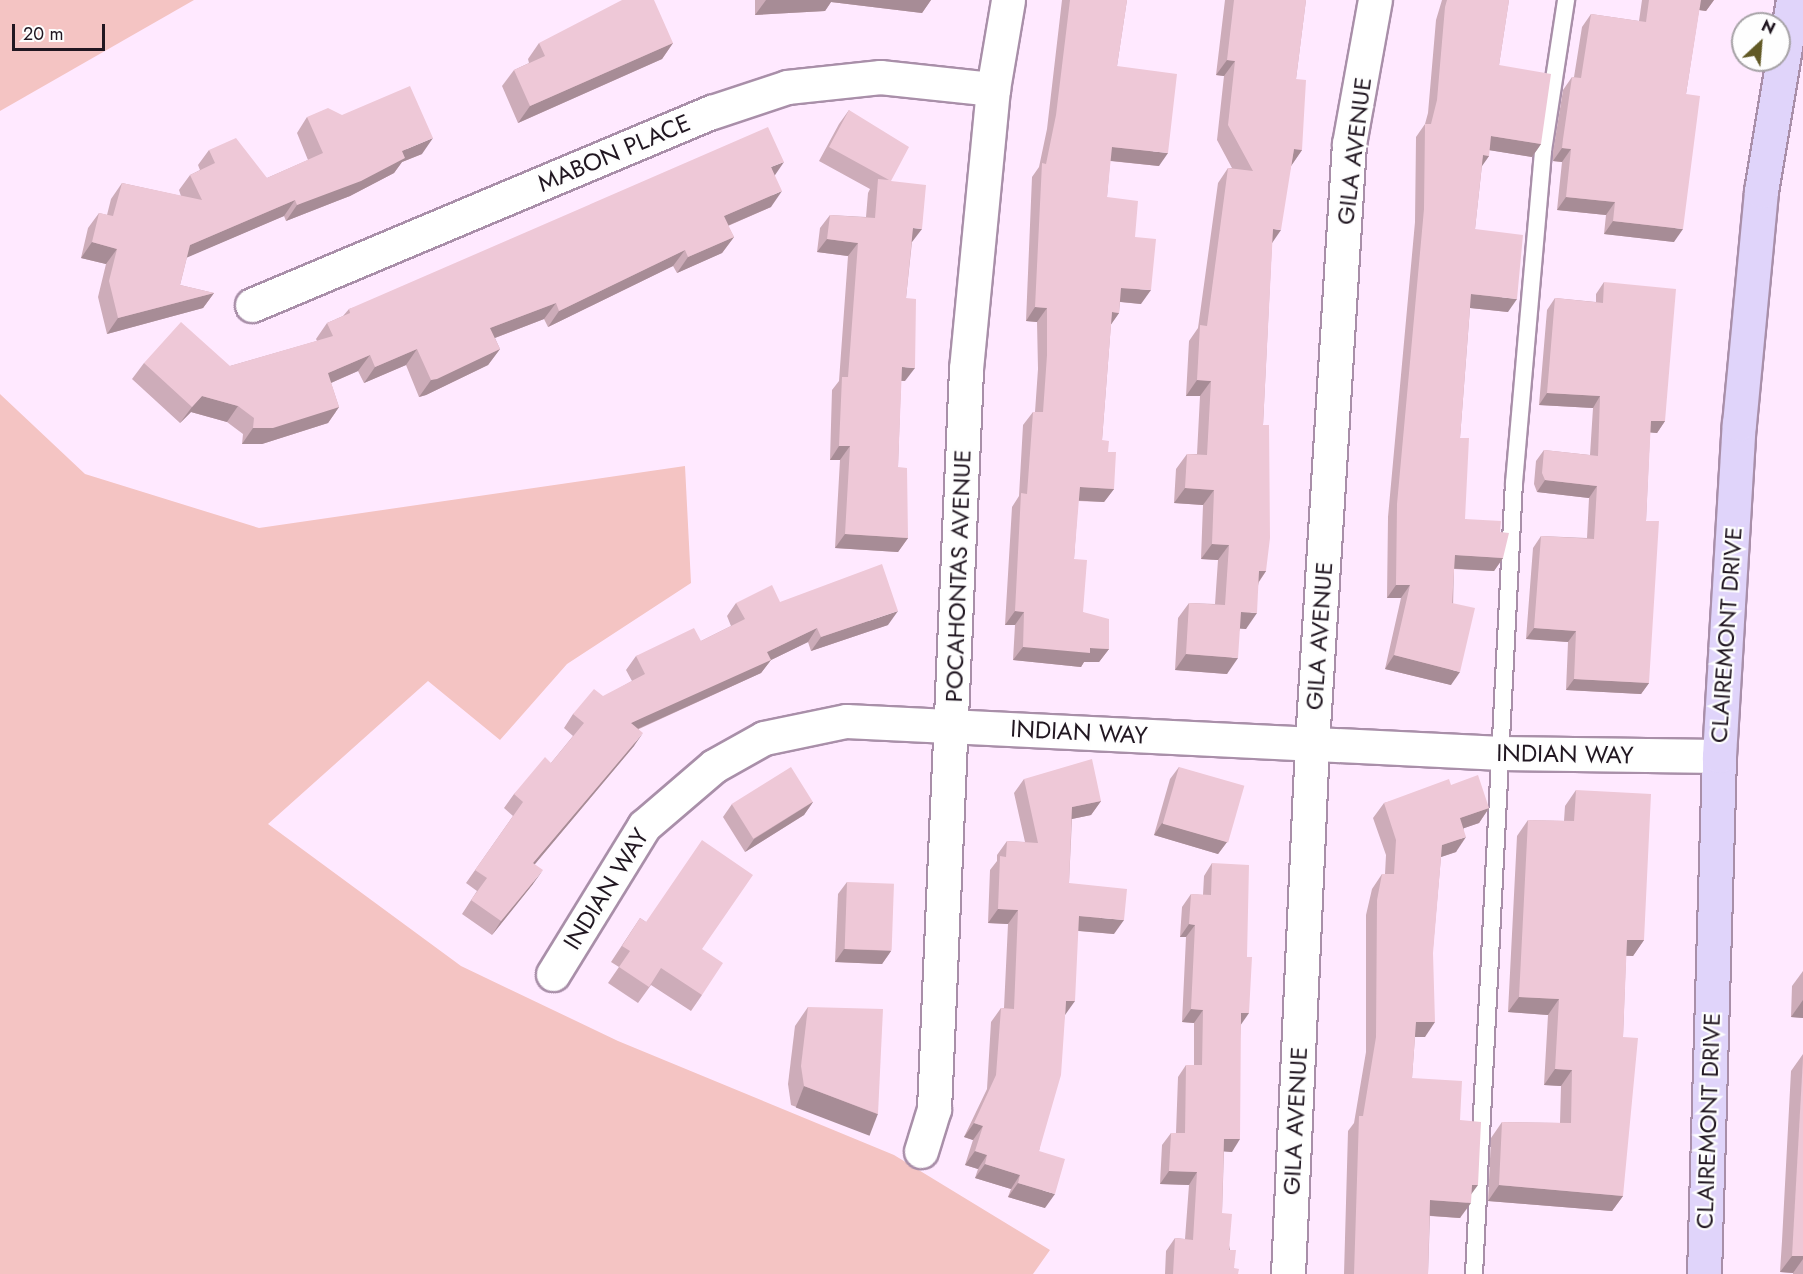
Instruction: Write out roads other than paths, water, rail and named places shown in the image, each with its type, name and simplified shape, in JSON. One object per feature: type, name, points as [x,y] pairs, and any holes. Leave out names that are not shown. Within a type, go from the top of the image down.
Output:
[{"type":"main road","name":"CLAIREMONT DRIVE","points":[[1704,1274],[1719,756],[1739,423],[1761,191],[1793,0]]},
{"type":"street","name":"POCAHONTAS AVENUE","points":[[921,1151],[934,1109],[966,369],[993,89],[1008,0]]},
{"type":"street","name":"GILA AVENUE","points":[[1288,1274],[1312,743],[1349,144],[1375,0]]},
{"type":"street","name":"MABON PLACE","points":[[252,305],[712,112],[787,87],[880,77],[993,89]]},
{"type":"street","name":"INDIAN WAY","points":[[553,974],[644,826],[714,766],[764,738],[846,721],[1502,753],[1719,756]]},
{"type":"lane","points":[[1474,1274],[1517,447],[1543,151],[1566,0]]}]
